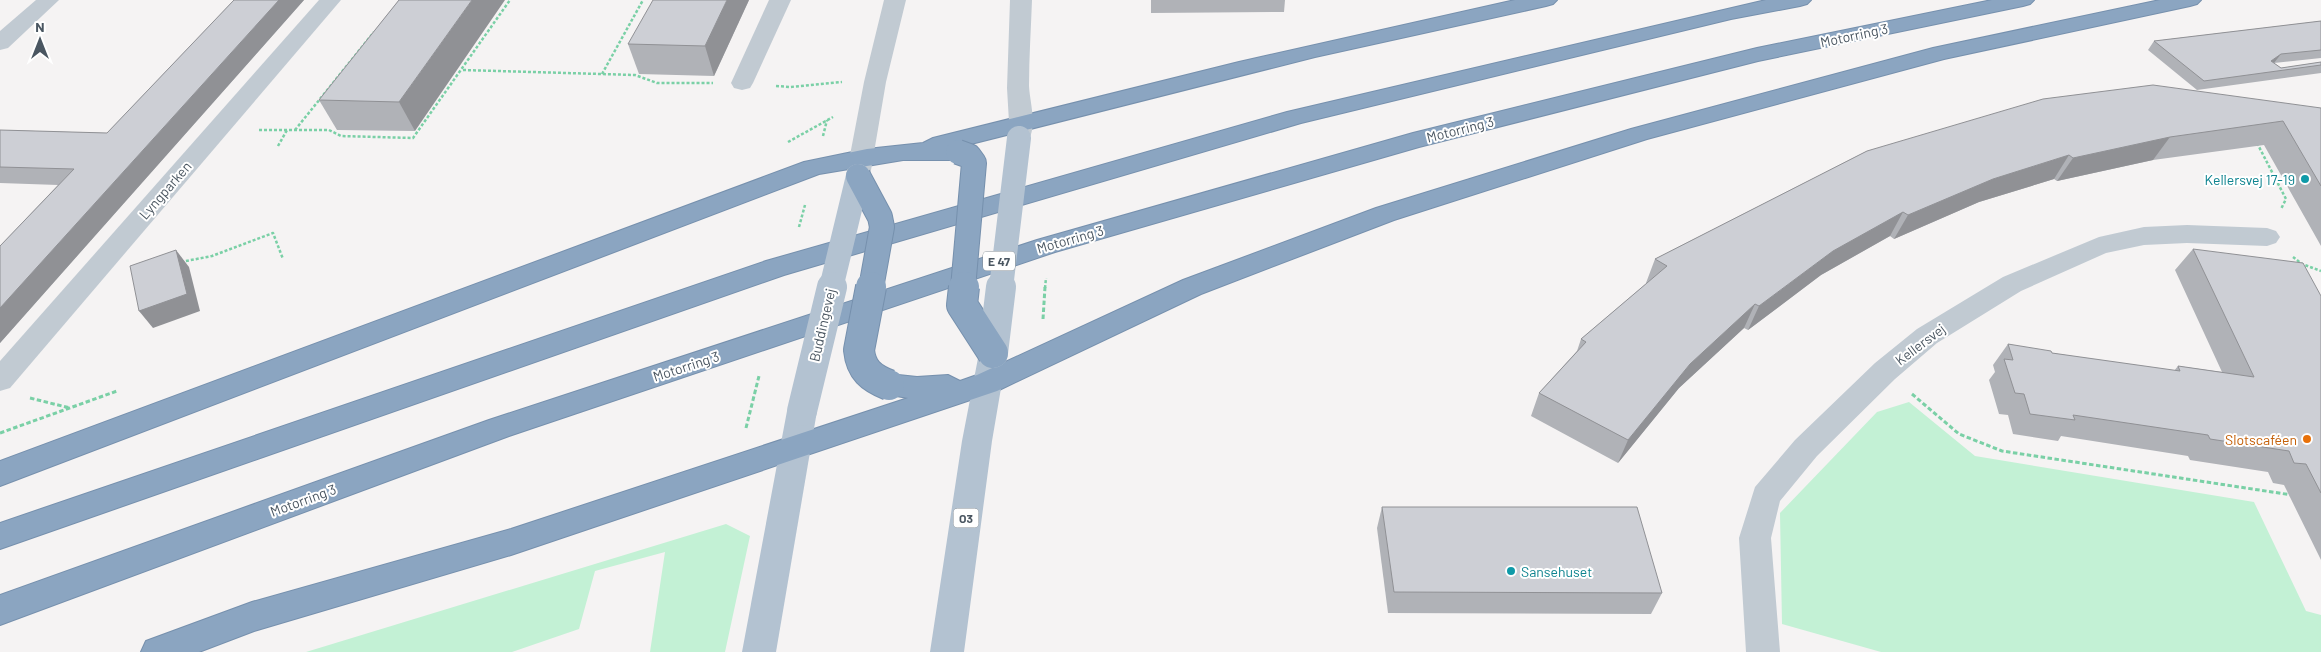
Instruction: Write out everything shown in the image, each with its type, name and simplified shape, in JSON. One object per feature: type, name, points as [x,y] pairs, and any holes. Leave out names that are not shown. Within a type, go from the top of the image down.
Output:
[{"type":"highway","points":[[0,474],[813,168],[859,166],[913,151],[1020,130],[1413,27],[1546,0]]},
{"type":"highway","points":[[0,536],[69,510],[775,268],[1295,118],[1731,13],[1800,0]]},
{"type":"highway","name":"Motorring 3","points":[[0,610],[499,428],[1046,246],[1413,141],[1748,57],[2023,0]]},
{"type":"highway","points":[[158,652],[252,617],[511,542],[987,384],[1192,287],[1385,214],[1639,134],[1941,53],[2190,0]]},
{"type":"highway","points":[[913,151],[958,152],[969,156],[974,163],[962,305],[993,353]]},
{"type":"highway","points":[[859,166],[880,217],[882,227],[859,350],[859,362],[865,372],[875,380],[889,385],[917,388],[987,384]]},
{"type":"main road","name":"O3","points":[[947,652],[993,353],[1020,130]]},
{"type":"main road","name":"Buddingevej","points":[[759,652],[797,448],[802,411],[859,166]]},
{"type":"street","points":[[0,43],[48,0]]},
{"type":"street","name":"Lyngparken","points":[[0,380],[330,0]]},
{"type":"street","points":[[742,83],[780,0]]},
{"type":"street","name":"Buddingevej","points":[[859,166],[875,82],[894,0]]},
{"type":"street","points":[[1020,0],[1018,88],[1020,130]]},
{"type":"street","name":"Kellersvej","points":[[1763,652],[1756,538],[1766,496],[1806,448],[1885,371],[1926,336],[2012,284],[2099,246],[2153,236],[2187,234],[2267,236]]},
{"type":"path","points":[[210,139],[240,130],[329,130],[341,136],[413,138],[510,0]]},
{"type":"path","points":[[602,74],[644,0]]},
{"type":"path","points":[[295,130],[374,31]]},
{"type":"path","points":[[462,70],[635,75],[657,82],[742,83],[790,87],[838,82]]},
{"type":"path","points":[[278,146],[287,130]]},
{"type":"path","points":[[2254,137],[2286,199],[2267,236],[2302,264],[2321,271]]},
{"type":"path","points":[[176,264],[193,258],[212,256],[273,233],[283,259]]},
{"type":"path","points":[[1885,371],[1959,434],[2002,451],[2302,496]]},
{"type":"path","points":[[24,396],[70,408]]},
{"type":"green space","points":[[1909,402],[1975,456],[2254,502],[2306,611],[2321,615],[2321,652],[1881,652],[1782,624],[1780,513],[1877,412]]},
{"type":"green space","points":[[726,524],[750,536],[725,652],[650,652],[665,552],[595,571],[579,629],[512,652],[306,652]]},
{"type":"building","points":[[234,0],[279,0],[0,308],[0,246],[74,169],[0,167],[0,130],[107,133]]},
{"type":"building","points":[[399,0],[472,0],[399,102],[319,100]]},
{"type":"building","points":[[653,0],[727,0],[705,46],[628,44]]},
{"type":"building","points":[[2321,21],[2321,50],[2281,54],[2271,61],[2281,68],[2321,62],[2321,65],[2204,81],[2154,41]]},
{"type":"building","points":[[2153,85],[2321,108],[2321,186],[2283,121],[2170,137],[2073,158],[2069,155],[1993,179],[1908,215],[1903,212],[1833,251],[1759,306],[1755,304],[1690,364],[1628,440],[1539,393],[1586,342],[1581,339],[1667,266],[1655,259],[1867,151],[2043,99]]},
{"type":"building","points":[[2193,249],[2303,263],[2321,296],[2321,493],[2306,464],[2294,463],[2289,451],[2210,439],[2208,435],[2073,415],[2075,420],[2030,414],[2024,394],[2015,393],[2004,359],[2013,360],[2008,344],[2051,351],[2052,353],[2180,371],[2178,366],[2254,377]]},
{"type":"building","points":[[176,250],[187,294],[139,311],[130,266]]},
{"type":"building","name":"Sansehuset","points":[[1382,507],[1637,507],[1662,593],[1394,592]]},
{"type":"place","name":"Kellersvej 17-19","points":[[2305,179]]},
{"type":"place","name":"Slotscaféen","points":[[2307,439]]},
{"type":"place","name":"Sansehuset","points":[[1511,571]]}]
